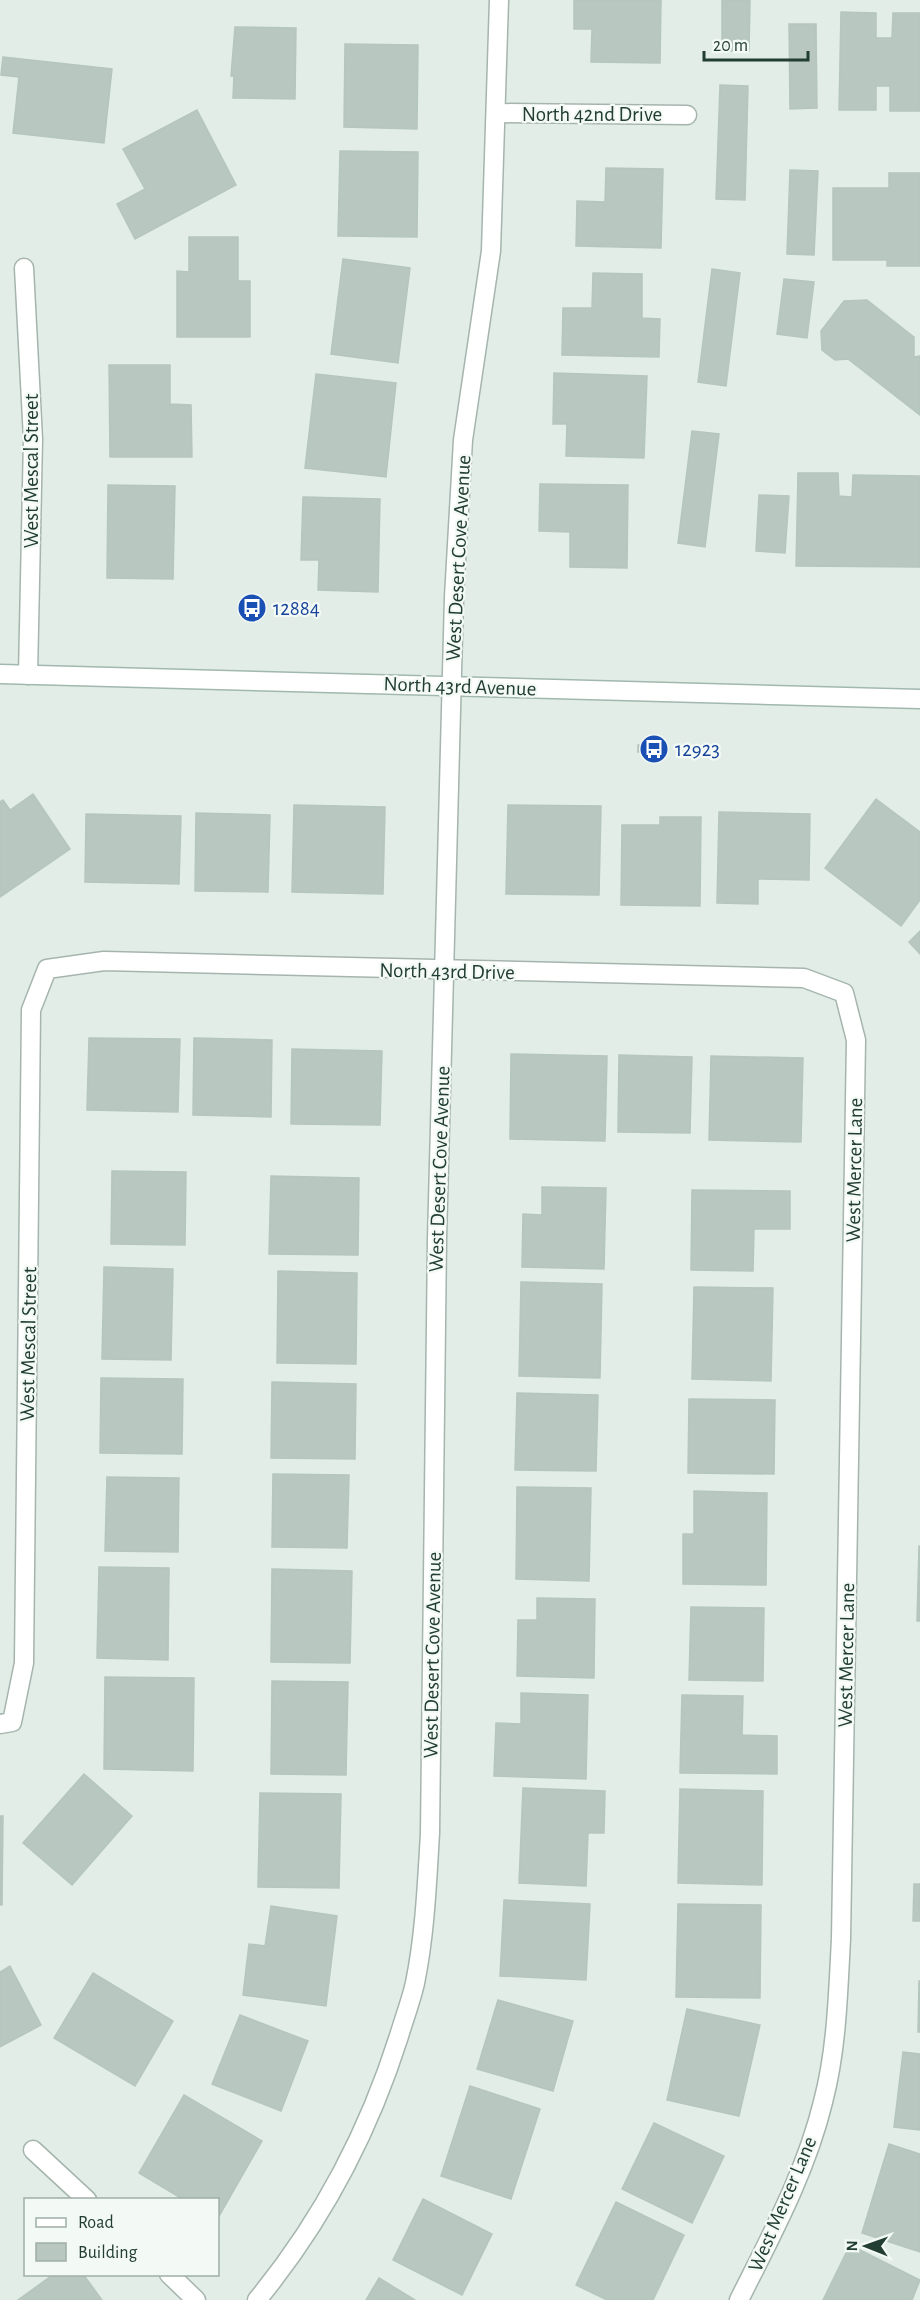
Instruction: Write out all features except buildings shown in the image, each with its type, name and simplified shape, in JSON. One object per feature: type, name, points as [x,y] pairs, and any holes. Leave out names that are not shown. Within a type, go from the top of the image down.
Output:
[{"type":"street","name":"West Desert Cove Avenue","points":[[257,2300],[281,2270],[331,2197],[362,2136],[384,2082],[415,1984],[426,1898],[430,1833],[437,1239],[454,597],[463,440],[491,251],[499,0]]},
{"type":"street","name":"North 42nd Drive","points":[[497,113],[687,115]]},
{"type":"street","name":"West Mescal Street","points":[[24,268],[33,439],[28,675]]},
{"type":"street","name":"North 43rd Avenue","points":[[0,674],[920,699]]},
{"type":"street","name":"North 43rd Drive","points":[[47,969],[104,961],[445,972],[804,978],[844,993]]},
{"type":"street","name":"West Mescal Street","points":[[6,1723],[24,1663],[31,1011],[47,969]]},
{"type":"street","name":"West Mercer Lane","points":[[739,2300],[796,2181],[823,2103],[834,2046],[841,1938],[856,1040],[844,993]]},
{"type":"street","points":[[33,2150],[86,2198]]},
{"type":"street","points":[[171,2276],[196,2300]]},
{"type":"place","name":"12884","points":[[252,608]]},
{"type":"place","name":"12923","points":[[654,749]]}]
